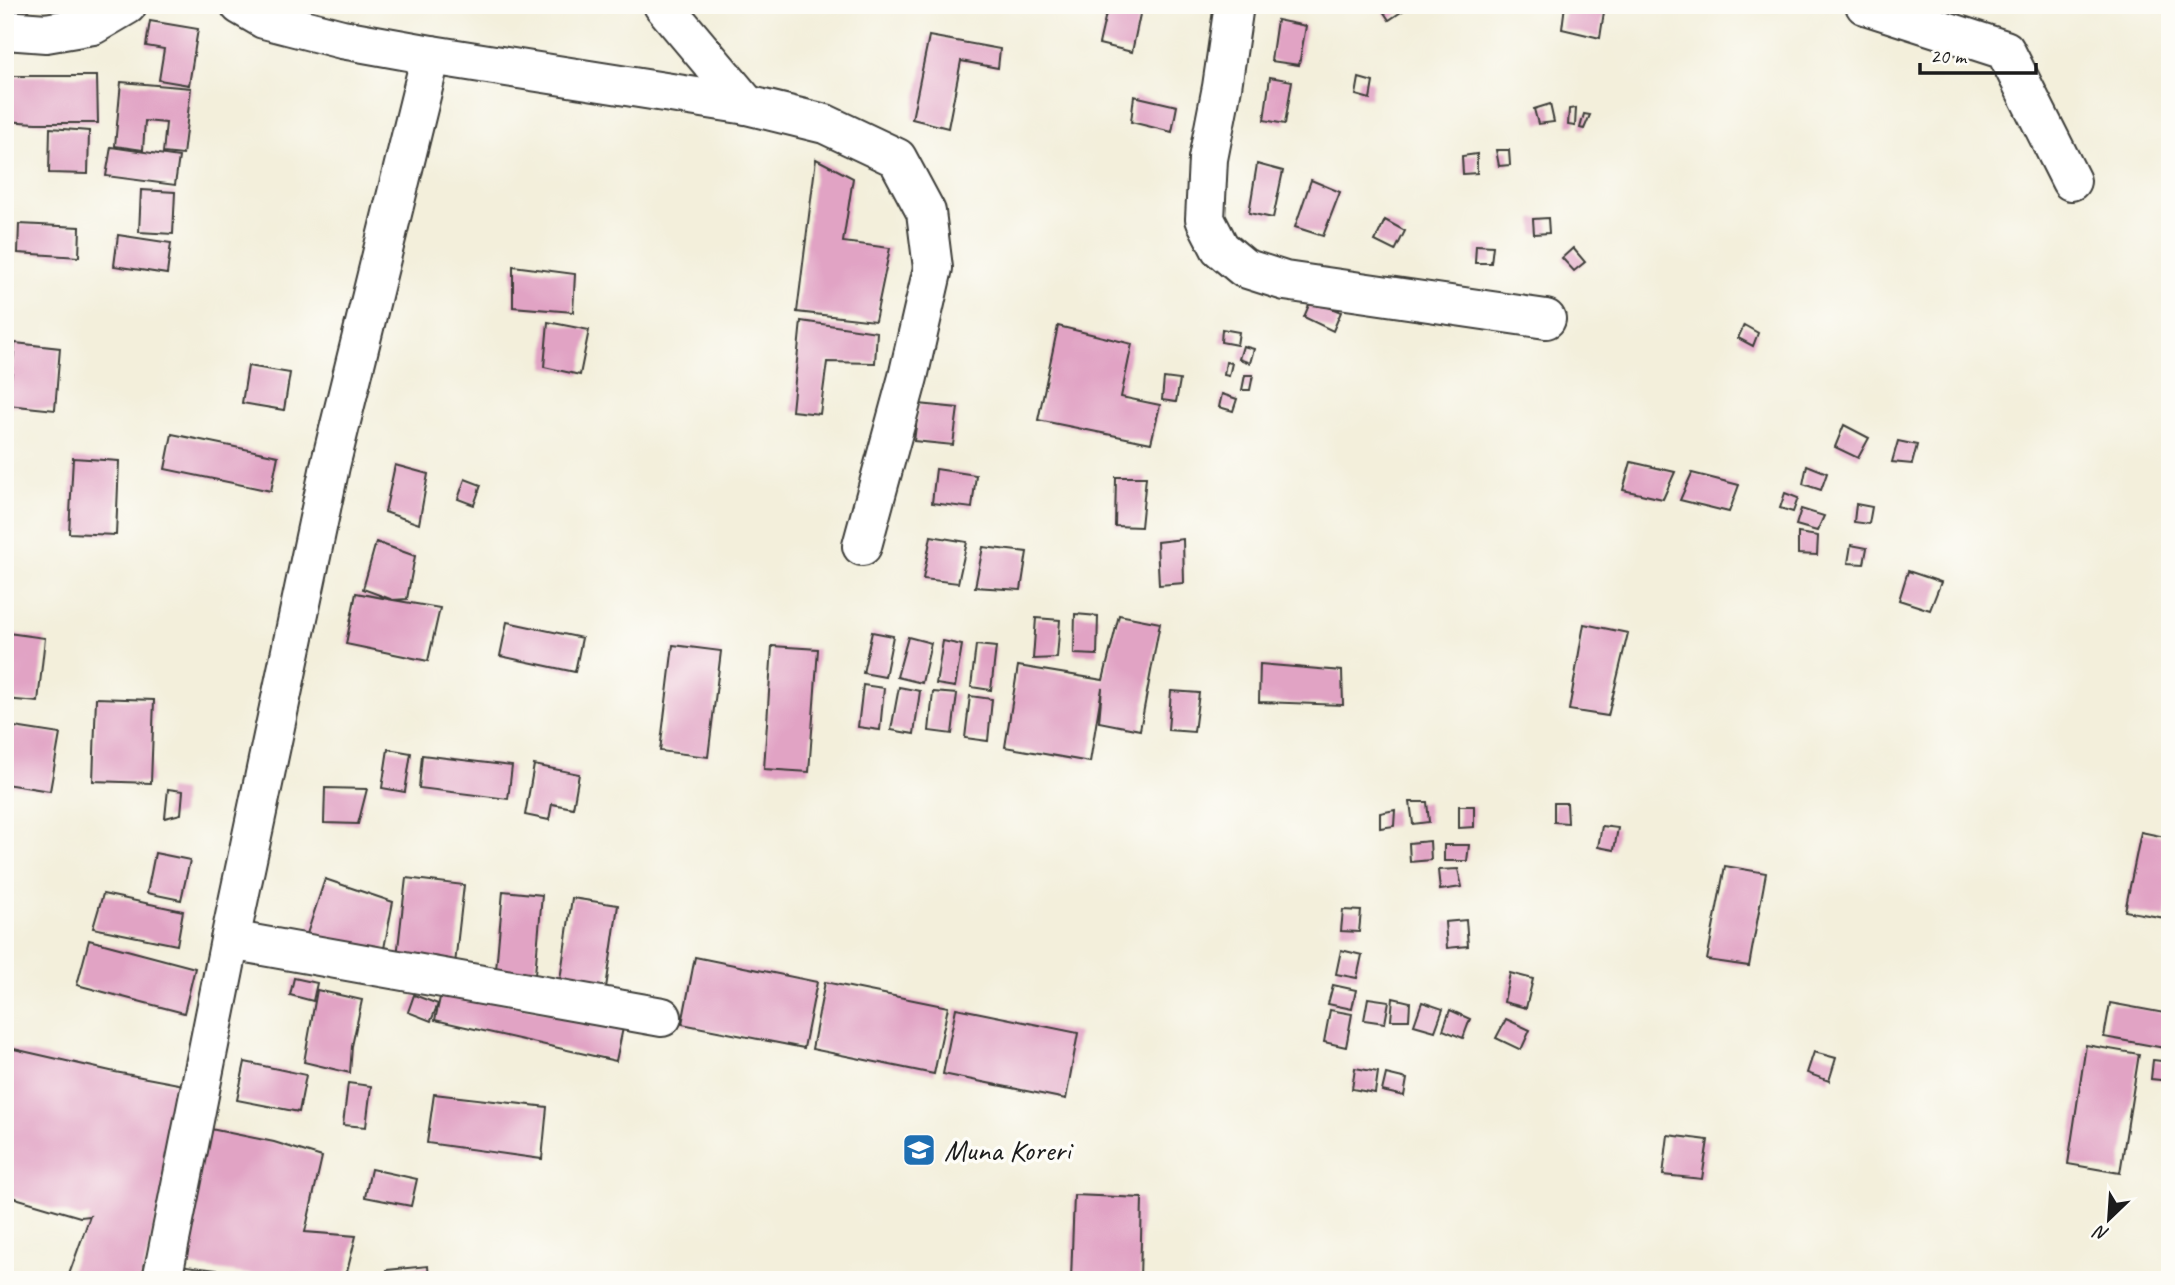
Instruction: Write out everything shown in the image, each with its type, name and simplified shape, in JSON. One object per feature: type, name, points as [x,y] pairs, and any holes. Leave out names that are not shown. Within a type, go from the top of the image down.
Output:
[{"type":"street","points":[[5,30],[46,33],[93,25],[127,5]]},
{"type":"street","points":[[240,5],[264,19],[342,39],[747,104],[825,124],[897,158],[926,212],[933,268],[908,377],[862,546]]},
{"type":"street","points":[[663,5],[747,104]]},
{"type":"street","points":[[1234,5],[1208,159],[1205,219],[1220,248],[1244,268],[1285,281],[1546,319]]},
{"type":"street","points":[[1865,5],[2005,50],[2071,181]]},
{"type":"street","points":[[162,1280],[230,940],[330,466],[431,55]]},
{"type":"street","points":[[230,940],[662,1017]]},
{"type":"building","points":[[5,5],[29,5],[27,20],[5,17]]},
{"type":"building","points":[[1108,5],[1142,5],[1132,52],[1099,44]]},
{"type":"building","points":[[1379,5],[1405,5],[1407,8],[1389,20]]},
{"type":"building","points":[[1565,5],[1580,5],[1604,12],[1600,38],[1562,29]]},
{"type":"building","points":[[1277,20],[1306,26],[1299,65],[1271,61]]},
{"type":"building","points":[[150,21],[198,29],[189,85],[159,80],[164,49],[146,46]]},
{"type":"building","points":[[929,36],[1000,49],[998,68],[961,61],[948,128],[912,119]]},
{"type":"building","points":[[5,76],[97,76],[98,123],[5,121]]},
{"type":"building","points":[[1270,77],[1292,81],[1285,124],[1264,120]]},
{"type":"building","points":[[1359,78],[1373,82],[1370,99],[1356,95]]},
{"type":"building","points":[[121,82],[191,88],[183,155],[163,153],[166,123],[145,121],[143,150],[115,146]]},
{"type":"building","points":[[1134,96],[1177,106],[1172,132],[1131,122]]},
{"type":"building","points":[[1550,104],[1554,122],[1538,124],[1534,109]]},
{"type":"building","points":[[1576,108],[1575,126],[1568,125],[1569,109]]},
{"type":"building","points":[[1584,114],[1590,115],[1584,129],[1580,128]]},
{"type":"building","points":[[50,128],[89,131],[88,174],[49,173]]},
{"type":"building","points":[[111,147],[179,157],[175,185],[106,176]]},
{"type":"building","points":[[1496,150],[1509,150],[1510,165],[1499,166]]},
{"type":"building","points":[[1477,154],[1477,173],[1463,174],[1462,156]]},
{"type":"building","points":[[816,159],[853,178],[843,242],[890,248],[875,321],[797,312]]},
{"type":"building","points":[[1257,164],[1283,171],[1273,218],[1249,213]]},
{"type":"building","points":[[1311,180],[1340,192],[1323,236],[1295,227]]},
{"type":"building","points":[[141,190],[175,192],[173,234],[139,232]]},
{"type":"building","points":[[1548,218],[1549,233],[1534,234],[1533,219]]},
{"type":"building","points":[[1385,220],[1405,231],[1395,251],[1375,241]]},
{"type":"building","points":[[19,224],[80,227],[79,257],[18,253]]},
{"type":"building","points":[[118,235],[171,243],[167,274],[114,266]]},
{"type":"building","points":[[1476,245],[1493,246],[1491,263],[1475,263]]},
{"type":"building","points":[[1573,248],[1585,262],[1574,271],[1562,258]]},
{"type":"building","points":[[5,262],[11,263],[7,296],[5,296]]},
{"type":"building","points":[[513,266],[575,274],[573,312],[513,307]]},
{"type":"building","points":[[1311,300],[1341,312],[1333,331],[1304,317]]},
{"type":"building","points":[[801,321],[877,332],[875,363],[827,362],[820,414],[792,411]]},
{"type":"building","points":[[548,322],[589,330],[580,375],[544,367]]},
{"type":"building","points":[[1744,325],[1758,333],[1753,346],[1738,338]]},
{"type":"building","points":[[1058,326],[1132,344],[1121,397],[1160,405],[1151,443],[1038,420]]},
{"type":"building","points":[[1222,329],[1239,332],[1237,345],[1221,342]]},
{"type":"building","points":[[15,343],[60,348],[55,410],[8,405]]},
{"type":"building","points":[[1243,346],[1254,349],[1250,363],[1239,359]]},
{"type":"building","points":[[1226,362],[1232,363],[1229,376],[1224,375]]},
{"type":"building","points":[[248,366],[290,373],[284,410],[242,403]]},
{"type":"building","points":[[1245,375],[1253,375],[1250,390],[1242,390]]},
{"type":"building","points":[[1164,378],[1180,380],[1176,402],[1162,400]]},
{"type":"building","points":[[1222,394],[1237,399],[1233,411],[1219,407]]},
{"type":"building","points":[[919,404],[958,408],[953,445],[914,441]]},
{"type":"building","points":[[1844,425],[1869,438],[1858,458],[1835,447]]},
{"type":"building","points":[[172,434],[278,456],[271,491],[165,469]]},
{"type":"building","points":[[1898,441],[1917,445],[1912,464],[1892,462]]},
{"type":"building","points":[[73,458],[119,461],[116,535],[69,533]]},
{"type":"building","points":[[1631,462],[1675,472],[1663,499],[1623,490]]},
{"type":"building","points":[[395,465],[428,474],[419,524],[385,512]]},
{"type":"building","points":[[1807,465],[1827,473],[1821,490],[1803,484]]},
{"type":"building","points":[[936,469],[976,475],[972,508],[932,503]]},
{"type":"building","points":[[1692,473],[1739,485],[1729,512],[1680,500]]},
{"type":"building","points":[[1116,477],[1146,477],[1141,527],[1115,526]]},
{"type":"building","points":[[465,479],[481,485],[474,505],[458,499]]},
{"type":"building","points":[[1785,493],[1798,498],[1793,512],[1780,508]]},
{"type":"building","points":[[1856,504],[1872,507],[1869,524],[1854,522]]},
{"type":"building","points":[[1801,509],[1824,516],[1817,531],[1796,525]]},
{"type":"building","points":[[1798,533],[1818,536],[1817,555],[1798,554]]},
{"type":"building","points":[[931,536],[967,542],[958,583],[923,579]]},
{"type":"building","points":[[1183,539],[1184,583],[1159,585],[1157,542]]},
{"type":"building","points":[[376,542],[415,556],[407,599],[393,600],[363,589]]},
{"type":"building","points":[[1851,545],[1867,548],[1864,564],[1848,563]]},
{"type":"building","points":[[983,547],[1027,552],[1021,590],[975,587]]},
{"type":"building","points":[[1908,571],[1941,582],[1930,610],[1899,600]]},
{"type":"building","points":[[356,593],[440,608],[428,661],[346,644]]},
{"type":"building","points":[[1075,614],[1098,616],[1097,655],[1074,654]]},
{"type":"building","points":[[1119,615],[1160,623],[1140,730],[1099,722],[1102,688],[1090,762],[1005,747],[1018,666],[1103,680]]},
{"type":"building","points":[[1036,618],[1060,620],[1057,658],[1033,659]]},
{"type":"building","points":[[507,622],[582,638],[575,672],[500,656]]},
{"type":"building","points":[[1584,624],[1628,633],[1608,716],[1569,710]]},
{"type":"building","points":[[872,632],[893,636],[885,677],[863,673]]},
{"type":"building","points":[[8,633],[45,638],[38,702],[5,699]]},
{"type":"building","points":[[908,637],[931,643],[922,683],[897,677]]},
{"type":"building","points":[[943,641],[962,645],[955,687],[936,684]]},
{"type":"building","points":[[673,645],[721,651],[708,757],[660,751]]},
{"type":"building","points":[[976,645],[996,647],[991,690],[971,687]]},
{"type":"building","points":[[772,646],[818,649],[809,772],[764,769]]},
{"type":"building","points":[[1260,664],[1342,671],[1343,705],[1259,702]]},
{"type":"building","points":[[863,685],[884,688],[880,730],[858,727]]},
{"type":"building","points":[[899,687],[920,691],[914,734],[891,730]]},
{"type":"building","points":[[1171,691],[1199,693],[1194,732],[1168,730]]},
{"type":"building","points":[[933,692],[957,694],[952,734],[929,731]]},
{"type":"building","points":[[970,696],[992,699],[988,741],[965,738]]},
{"type":"building","points":[[96,698],[154,700],[151,783],[93,781]]},
{"type":"building","points":[[8,726],[60,734],[50,791],[5,784]]},
{"type":"building","points":[[388,749],[411,753],[405,792],[382,788]]},
{"type":"building","points":[[422,755],[512,766],[508,799],[419,788]]},
{"type":"building","points":[[534,765],[579,774],[573,808],[552,804],[549,820],[525,815]]},
{"type":"building","points":[[325,788],[367,789],[358,824],[324,823]]},
{"type":"building","points":[[168,789],[183,791],[181,814],[165,818]]},
{"type":"building","points":[[1410,802],[1427,802],[1429,822],[1413,824]]},
{"type":"building","points":[[1554,803],[1567,803],[1568,823],[1554,822]]},
{"type":"building","points":[[1459,806],[1474,806],[1474,827],[1459,828]]},
{"type":"building","points":[[1395,810],[1394,826],[1380,828],[1380,813]]},
{"type":"building","points":[[1602,826],[1618,828],[1614,850],[1598,847]]},
{"type":"building","points":[[2141,832],[2170,838],[2170,894],[2165,918],[2125,911]]},
{"type":"building","points":[[1430,841],[1431,860],[1410,862],[1409,843]]},
{"type":"building","points":[[1444,845],[1469,845],[1467,861],[1444,861]]},
{"type":"building","points":[[155,853],[190,860],[181,900],[147,893]]},
{"type":"building","points":[[1725,866],[1766,873],[1749,966],[1707,960]]},
{"type":"building","points":[[1458,869],[1462,887],[1440,890],[1438,870]]},
{"type":"building","points":[[406,878],[464,885],[455,964],[397,957]]},
{"type":"building","points":[[325,879],[393,902],[381,964],[305,940]]},
{"type":"building","points":[[503,891],[542,895],[535,974],[496,970]]},
{"type":"building","points":[[103,894],[183,911],[177,945],[93,928]]},
{"type":"building","points":[[572,898],[618,905],[606,988],[560,980]]},
{"type":"building","points":[[1343,910],[1361,911],[1359,932],[1341,931]]},
{"type":"building","points":[[1466,920],[1468,946],[1447,948],[1445,922]]},
{"type":"building","points":[[89,940],[195,968],[184,1013],[77,985]]},
{"type":"building","points":[[1341,950],[1362,955],[1357,978],[1336,974]]},
{"type":"building","points":[[695,957],[817,982],[804,1048],[682,1024]]},
{"type":"building","points":[[1510,973],[1533,979],[1526,1008],[1504,1002]]},
{"type":"building","points":[[294,978],[317,983],[313,1001],[290,995]]},
{"type":"building","points":[[825,982],[948,1007],[934,1074],[812,1049]]},
{"type":"building","points":[[1333,985],[1356,990],[1352,1009],[1328,1004]]},
{"type":"building","points":[[442,989],[623,1028],[616,1061],[435,1020]]},
{"type":"building","points":[[317,990],[362,1000],[352,1046],[350,1073],[304,1062]]},
{"type":"building","points":[[414,995],[438,1004],[431,1021],[408,1012]]},
{"type":"building","points":[[1368,998],[1389,1001],[1385,1023],[1364,1020]]},
{"type":"building","points":[[1393,998],[1410,1002],[1409,1020],[1391,1020]]},
{"type":"building","points":[[1422,1002],[1443,1009],[1435,1031],[1414,1025]]},
{"type":"building","points":[[2110,1003],[2170,1014],[2170,1049],[2104,1037]]},
{"type":"building","points":[[956,1008],[1078,1033],[1066,1099],[943,1074]]},
{"type":"building","points":[[1330,1010],[1352,1014],[1346,1047],[1324,1042]]},
{"type":"building","points":[[1450,1010],[1470,1019],[1463,1038],[1443,1030]]},
{"type":"building","points":[[1506,1019],[1530,1030],[1521,1050],[1496,1038]]},
{"type":"building","points":[[2086,1045],[2139,1054],[2120,1173],[2068,1164]]},
{"type":"building","points":[[5,1047],[189,1086],[141,1280],[67,1280],[90,1216],[80,1217],[5,1195]]},
{"type":"building","points":[[1814,1052],[1836,1058],[1829,1081],[1807,1073]]},
{"type":"building","points":[[2153,1060],[2170,1062],[2170,1081],[2151,1079]]},
{"type":"building","points":[[245,1062],[306,1075],[299,1112],[237,1100]]},
{"type":"building","points":[[1355,1068],[1378,1072],[1375,1093],[1352,1089]]},
{"type":"building","points":[[1386,1074],[1407,1079],[1404,1096],[1382,1091]]},
{"type":"building","points":[[348,1083],[371,1086],[366,1127],[343,1125]]},
{"type":"building","points":[[434,1094],[547,1107],[542,1159],[427,1143]]},
{"type":"building","points":[[206,1128],[274,1142],[322,1157],[305,1232],[356,1236],[345,1280],[292,1280],[171,1264]]},
{"type":"building","points":[[1668,1135],[1708,1140],[1702,1179],[1663,1175]]},
{"type":"building","points":[[371,1169],[417,1179],[411,1206],[365,1197]]},
{"type":"building","points":[[1074,1195],[1142,1198],[1140,1280],[1071,1280]]},
{"type":"building","points":[[428,1266],[429,1280],[384,1280],[387,1270]]},
{"type":"place","name":"Muna Koreri","points":[[919,1150]]}]
